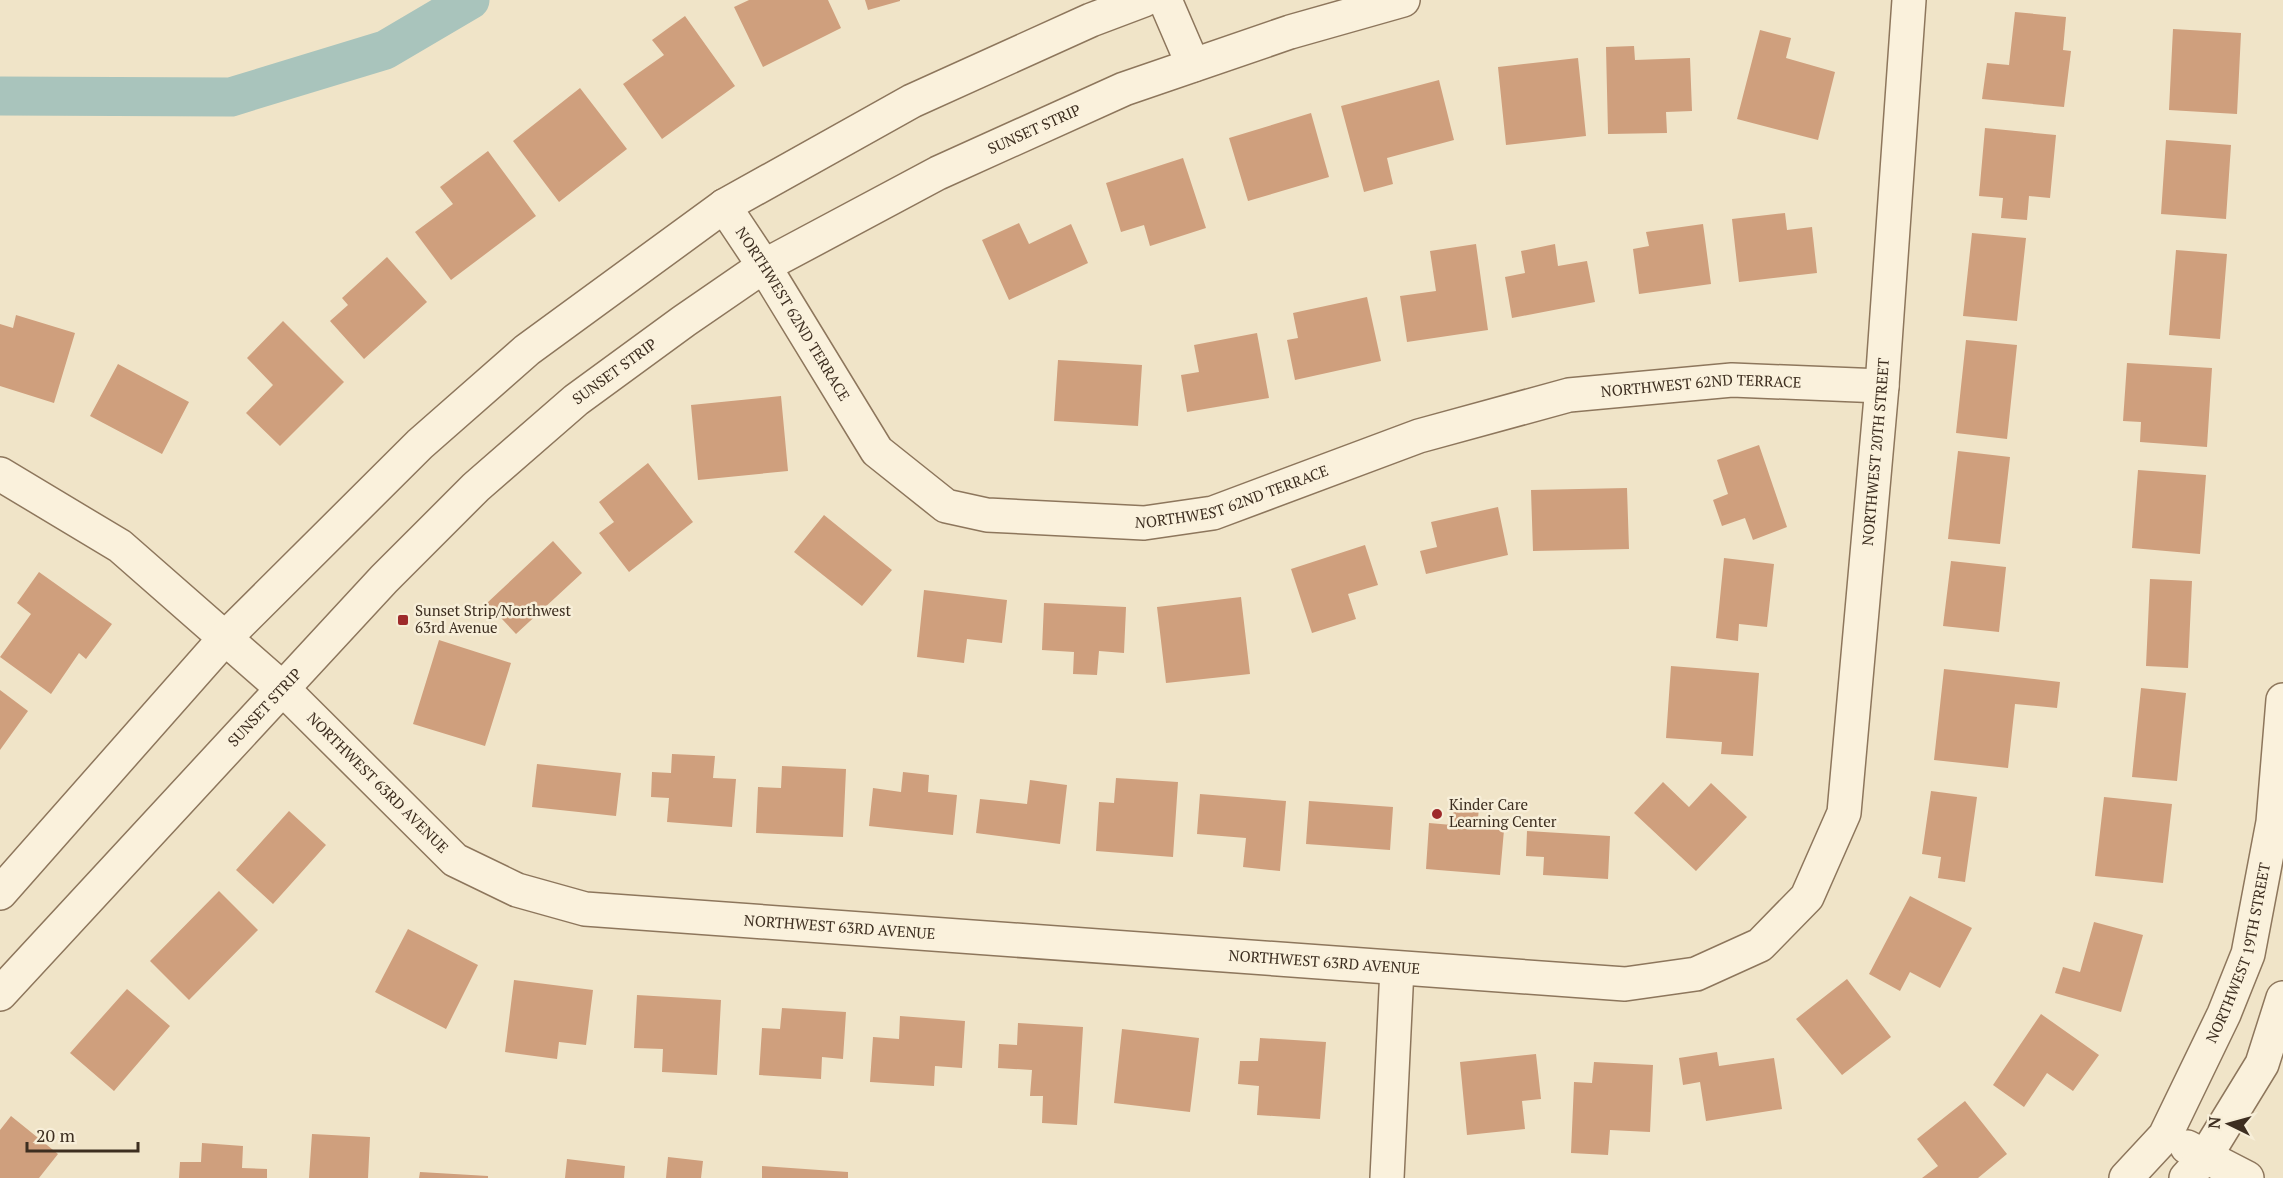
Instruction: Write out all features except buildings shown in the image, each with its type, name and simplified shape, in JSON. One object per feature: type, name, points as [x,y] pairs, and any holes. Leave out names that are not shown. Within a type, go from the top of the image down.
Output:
[{"type":"street","points":[[0,893],[226,637],[420,444],[527,350],[724,206],[912,101],[1090,20],[1144,0]]},
{"type":"street","points":[[1165,0],[1193,65]]},
{"type":"street","name":"SUNSET STRIP","points":[[0,994],[384,579],[476,487],[576,400],[765,266],[938,173],[1124,89],[1290,32],[1403,0]]},
{"type":"street","name":"NORTHWEST 20TH STREET","points":[[1807,897],[1844,813],[1882,386],[1909,0]]},
{"type":"street","name":"NORTHWEST 62ND TERRACE","points":[[724,206],[765,266],[877,451],[946,506],[987,515],[1144,523],[1214,513],[1419,436],[1569,395],[1732,381],[1882,386]]},
{"type":"street","name":"NORTHWEST 63RD AVENUE","points":[[0,474],[120,546],[282,688],[455,860],[517,890],[585,909],[1624,984],[1696,974],[1760,945],[1807,897]]},
{"type":"street","name":"NORTHWEST 19TH STREET","points":[[2126,1178],[2165,1136],[2224,1014],[2248,954],[2273,822],[2283,700]]},
{"type":"street","points":[[1387,1178],[1397,968]]},
{"type":"street","points":[[2196,1167],[2262,1064],[2283,998]]},
{"type":"street","points":[[2165,1136],[2196,1167],[2247,1178]]},
{"type":"waterway","points":[[0,96],[231,97],[385,50],[470,0]]},
{"type":"place","name":"Sunset Strip/Northwest 63rd Avenue","points":[[403,620]]},
{"type":"place","name":"Kinder Care Learning Center","points":[[1437,814]]}]
